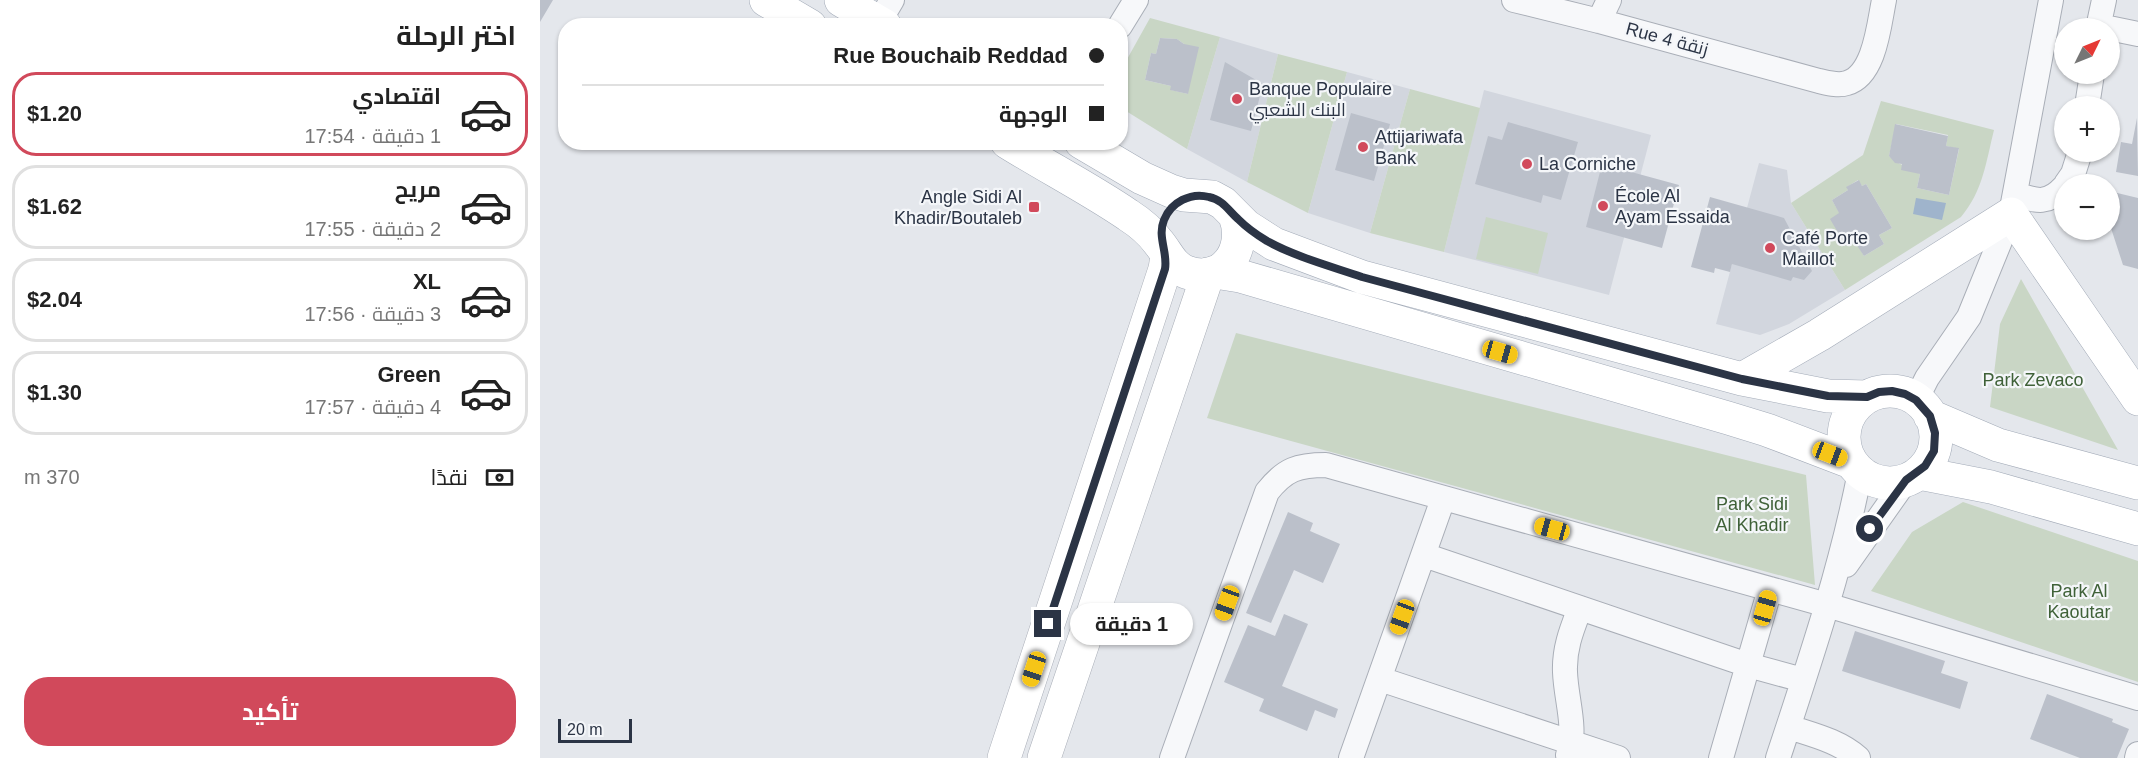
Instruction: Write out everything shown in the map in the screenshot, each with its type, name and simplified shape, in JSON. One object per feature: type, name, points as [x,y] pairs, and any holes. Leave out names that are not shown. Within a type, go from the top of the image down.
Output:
[{"type":"main road","points":[[766,0],[796,18]]},
{"type":"main road","points":[[842,0],[885,16]]},
{"type":"main road","points":[[1020,150],[1129,216],[1150,234],[1177,266],[1185,271],[1240,276],[1738,421],[1855,467],[1870,479],[1882,483],[1894,483],[1912,477],[1991,487],[2138,529]]},
{"type":"main road","points":[[1095,150],[1142,178],[1171,191],[1218,200],[1267,241],[1362,277],[1742,379],[1828,396],[1867,397]]},
{"type":"main road","points":[[1004,758],[1165,269],[1166,253],[1161,233],[1166,216],[1178,203],[1194,196]]},
{"type":"main road","points":[[1742,379],[1819,335],[2013,204],[2138,399]]},
{"type":"main road","points":[[1044,758],[1212,273],[1231,260],[1237,249],[1239,229],[1235,216]]},
{"type":"main road","points":[[1855,467],[1845,448],[1844,434],[1847,419],[1855,406],[1867,397],[1879,392],[1892,391],[1905,394],[1923,408],[1998,445],[2138,483]]},
{"type":"main road","points":[[1912,477],[1930,459],[1934,451],[1935,433],[1923,408]]},
{"type":"street","points":[[1125,18],[1136,0]]},
{"type":"street","name":"Rue 4 زنقة","points":[[1514,0],[1604,10],[1819,81],[1844,84],[1863,73],[1874,47],[1884,0]]},
{"type":"street","points":[[1923,408],[1927,378],[1969,317],[2013,204],[2051,0]]},
{"type":"street","points":[[2100,18],[2103,0]]},
{"type":"street","points":[[2120,31],[2138,34]]},
{"type":"street","points":[[2013,204],[2054,197]]},
{"type":"street","points":[[1172,758],[1267,492],[1278,478],[1290,470],[1309,465],[1326,465],[1827,605],[2138,698]]},
{"type":"street","points":[[1778,758],[1827,605],[1849,527],[1855,467]]},
{"type":"street","points":[[1834,581],[1912,477]]},
{"type":"street","points":[[1351,758],[1443,499]]},
{"type":"street","points":[[1424,555],[1748,665],[1803,680]]},
{"type":"street","points":[[1721,758],[1770,589]]},
{"type":"street","points":[[1569,750],[1566,655],[1580,608]]},
{"type":"street","points":[[1380,679],[1569,750],[1618,758]]},
{"type":"street","points":[[1789,727],[1838,744],[1858,758]]},
{"type":"shaded area","points":[[1220,37],[1278,54],[1247,182],[1187,149]]},
{"type":"shaded area","points":[[1347,72],[1410,89],[1370,233],[1308,213]]},
{"type":"shaded area","points":[[1484,90],[1651,135],[1609,295],[1444,252]]},
{"type":"shaded area","points":[[1759,163],[1787,170],[1791,203],[1845,290],[1789,324],[1760,335],[1716,324]]},
{"type":"green space","points":[[1150,18],[1220,37],[1187,149],[1128,112],[1128,57]],"holes":[[[1160,38],[1177,39],[1184,44],[1188,94],[1171,90],[1171,86],[1145,80],[1151,53],[1156,54]]]},
{"type":"green space","points":[[1278,54],[1347,72],[1308,213],[1247,182]]},
{"type":"green space","points":[[1410,89],[1480,108],[1444,252],[1370,233]]},
{"type":"green space","points":[[1881,101],[1994,130],[1979,186],[1961,217],[1845,290],[1791,203],[1863,155]],"holes":[[[1896,124],[1948,135],[1946,146],[1959,149],[1949,195],[1917,188],[1920,174],[1889,156]],[[1858,180],[1862,186],[1866,184],[1892,228],[1879,235],[1884,244],[1864,256],[1832,200],[1848,190],[1847,187]]]},
{"type":"green space","points":[[1486,217],[1548,233],[1538,274],[1476,259]]},
{"type":"green space","name":"Park Zevaco","points":[[2021,279],[2118,450],[1990,407],[2000,324]]},
{"type":"green space","name":"Park Sidi Al Khadir","points":[[1236,333],[1806,475],[1815,585],[1207,418]]},
{"type":"green space","name":"Park Al Kaoutar","points":[[1963,502],[2138,561],[2138,682],[1871,591],[1912,532]]},
{"type":"water","points":[[1916,198],[1946,203],[1942,220],[1913,214]]},
{"type":"building","points":[[540,0],[553,0],[540,22]]},
{"type":"building","points":[[1160,38],[1177,39],[1184,44],[1199,47],[1188,94],[1170,90],[1171,86],[1145,80],[1151,53],[1156,54]]},
{"type":"building","points":[[1225,62],[1263,84],[1251,131],[1210,120]]},
{"type":"building","points":[[1351,113],[1390,124],[1374,181],[1335,170]]},
{"type":"building","points":[[2137,118],[2138,176],[2116,172],[2118,162],[2120,162],[2121,142],[2132,144]]},
{"type":"building","points":[[1508,122],[1578,142],[1561,200],[1543,195],[1541,203],[1475,184],[1488,136],[1502,140]]},
{"type":"building","points":[[1895,124],[1948,136],[1946,146],[1959,148],[1949,195],[1917,188],[1920,174],[1901,170],[1902,164],[1895,163],[1889,156]]},
{"type":"building","points":[[1602,164],[1679,185],[1662,248],[1586,227]]},
{"type":"building","points":[[1859,180],[1862,186],[1866,184],[1892,228],[1879,235],[1884,244],[1864,256],[1854,241],[1846,246],[1830,219],[1839,213],[1832,200],[1848,190],[1846,187]]},
{"type":"building","points":[[2120,194],[2138,198],[2138,269],[2123,265],[2115,240],[2120,240]]},
{"type":"building","points":[[1710,197],[1784,218],[1812,271],[1804,280],[1793,277],[1791,281],[1732,264],[1730,272],[1715,268],[1714,273],[1691,267]]},
{"type":"building","points":[[1288,512],[1313,523],[1310,531],[1340,544],[1323,583],[1294,570],[1271,623],[1246,613]]},
{"type":"building","points":[[1284,614],[1308,624],[1282,686],[1338,709],[1335,718],[1315,710],[1307,731],[1259,711],[1264,699],[1224,682],[1248,625],[1275,636]]},
{"type":"building","points":[[1855,631],[1945,661],[1941,673],[1968,682],[1960,709],[1842,671]]},
{"type":"building","points":[[2047,694],[2113,719],[2112,722],[2129,729],[2117,758],[2080,758],[2030,739]]},
{"type":"place","name":"Banque Populaire البنك الشعبي","points":[[1237,99]]},
{"type":"place","name":"Attijariwafa Bank","points":[[1363,147]]},
{"type":"place","name":"La Corniche","points":[[1527,164]]},
{"type":"place","name":"École Al Ayam Essaida","points":[[1603,206]]},
{"type":"place","name":"Angle Sidi Al Khadir/Boutaleb","points":[[1034,207]]},
{"type":"place","name":"Café Porte Maillot","points":[[1770,248]]},
{"type":"route","points":[[1048,624],[1165,269],[1167,256],[1162,244],[1163,221],[1178,203],[1188,197],[1200,195],[1212,197],[1223,203],[1246,226],[1267,241],[1288,251],[1362,277],[1742,379],[1828,396],[1867,397],[1879,392],[1892,391],[1905,394],[1916,400],[1930,416],[1934,424],[1934,451],[1919,473],[1906,480],[1870,529]]}]
